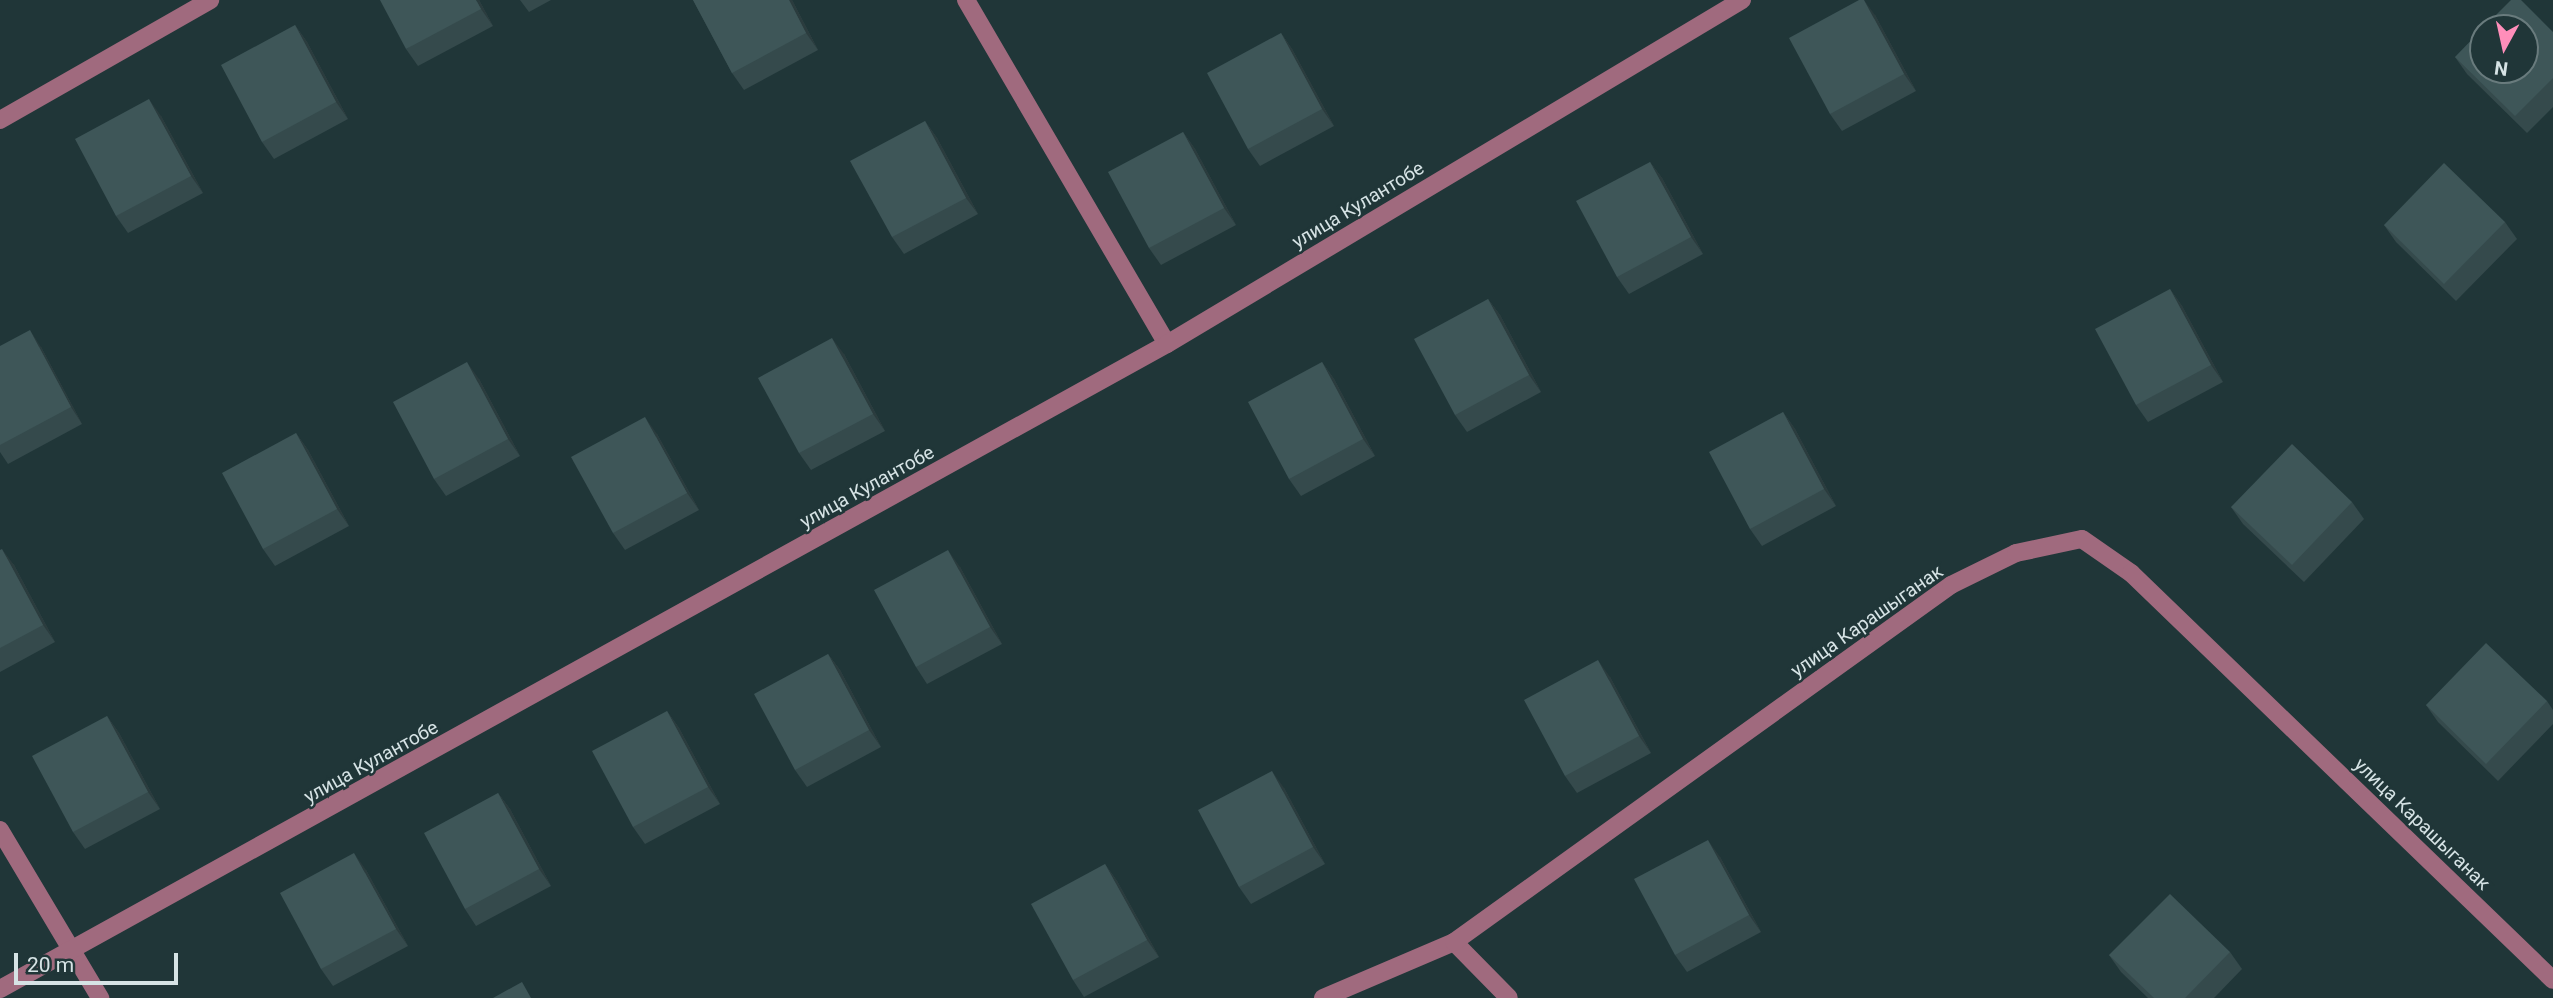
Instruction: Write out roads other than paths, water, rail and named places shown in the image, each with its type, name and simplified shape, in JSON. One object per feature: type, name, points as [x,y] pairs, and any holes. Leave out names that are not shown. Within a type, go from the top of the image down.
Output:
[{"type":"street","points":[[0,120],[210,0]]},
{"type":"street","points":[[966,0],[1167,344]]},
{"type":"street","name":"улица Кулантобе","points":[[0,989],[1167,344],[1742,0]]},
{"type":"street","name":"улица Карашыганак","points":[[1324,998],[1454,942],[1951,585],[2016,553],[2082,540],[2131,573],[2553,980]]},
{"type":"street","points":[[0,830],[100,998]]},
{"type":"street","points":[[1454,942],[1509,998]]}]
